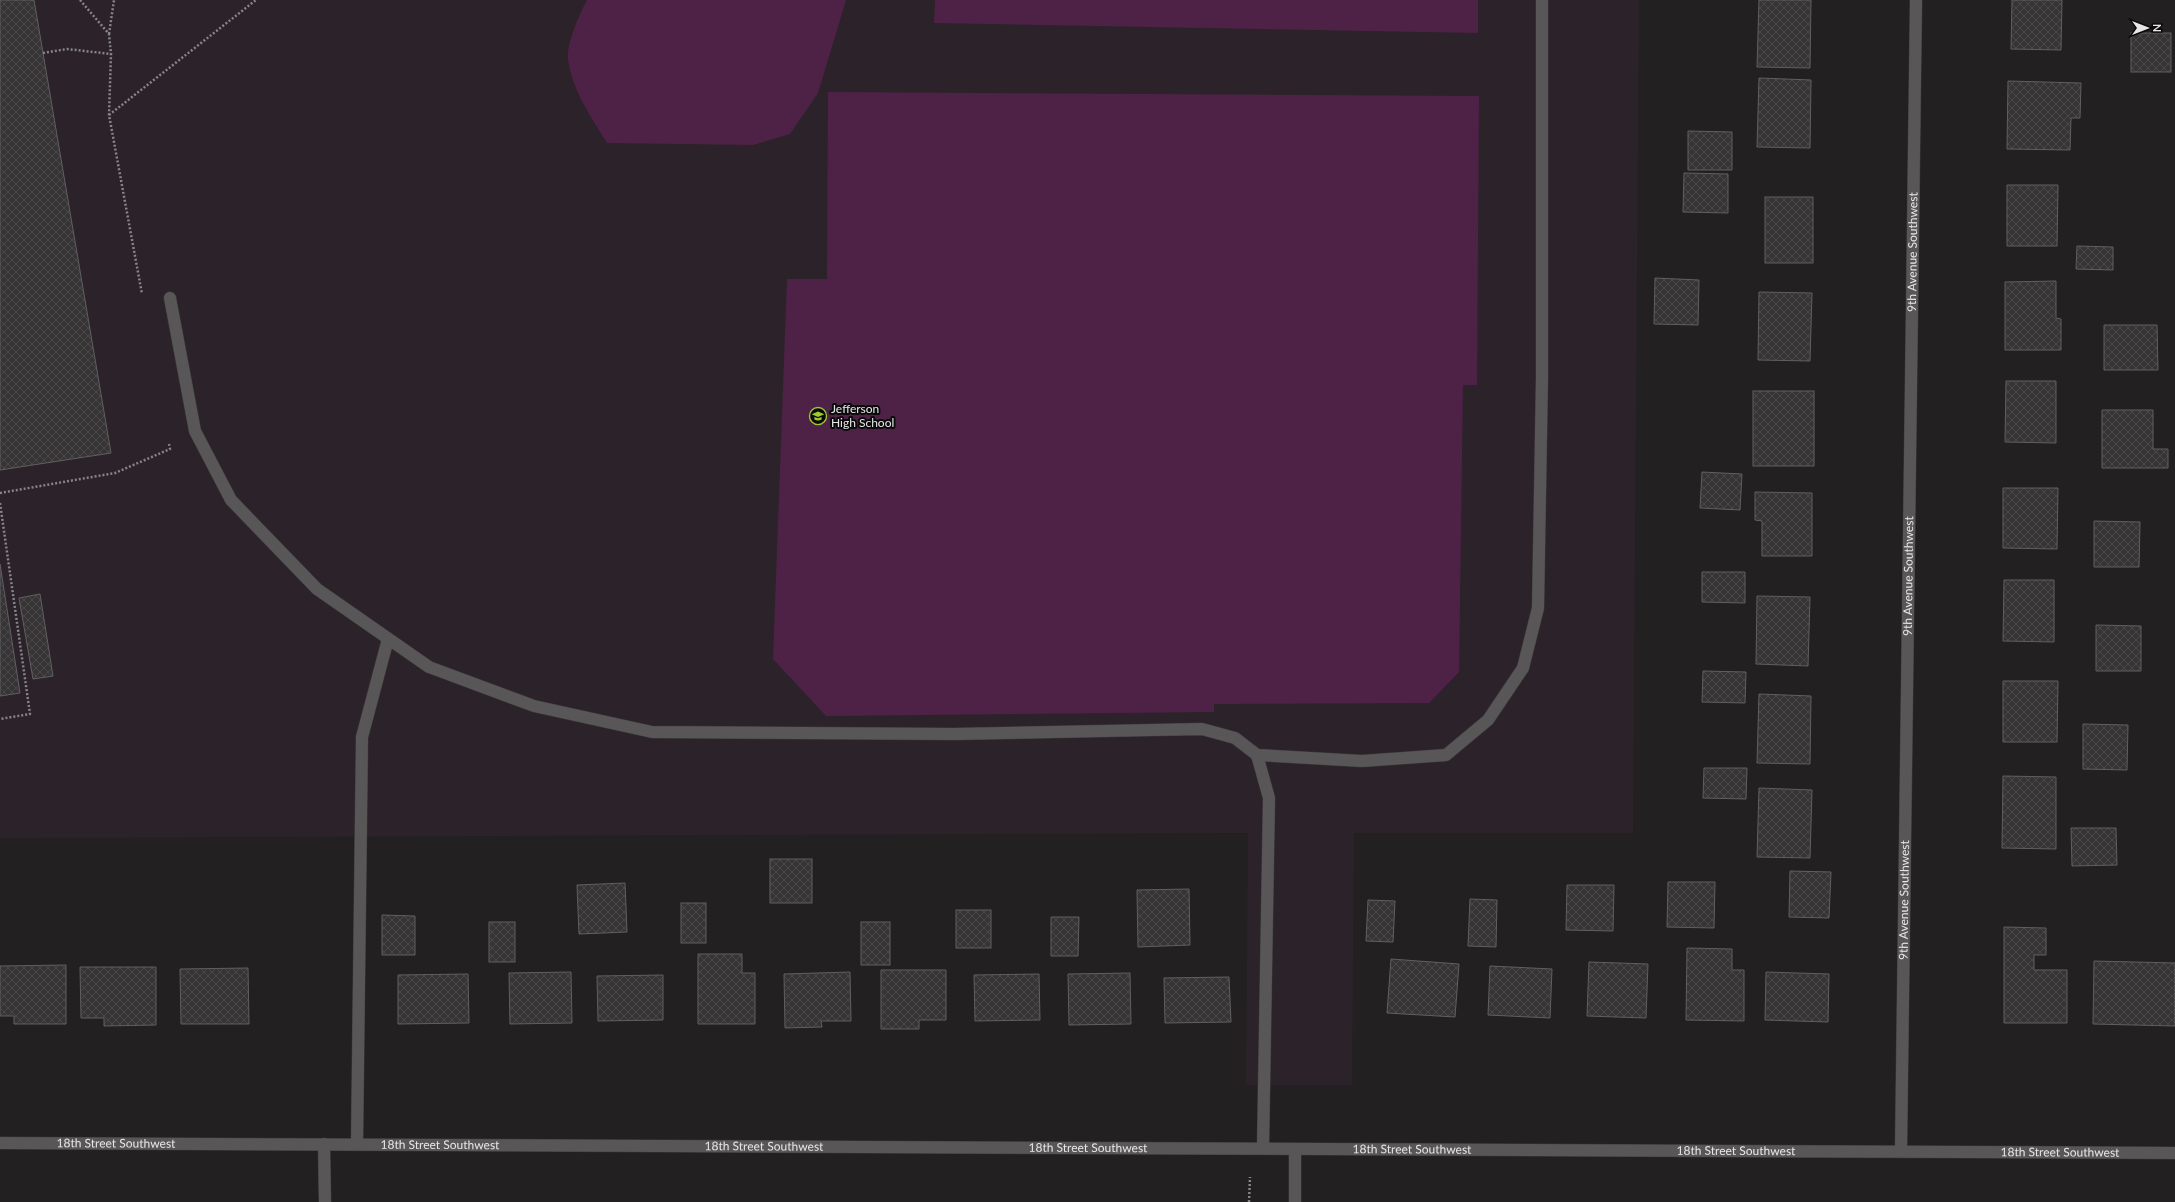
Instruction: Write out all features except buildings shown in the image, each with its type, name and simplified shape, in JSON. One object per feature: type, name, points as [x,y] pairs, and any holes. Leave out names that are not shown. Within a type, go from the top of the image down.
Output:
[{"type":"street","points":[[170,298],[194,431],[231,500],[317,589],[429,667],[534,706],[652,732],[954,734],[1202,729],[1235,738],[1257,755],[1362,761],[1446,755],[1488,720],[1523,668],[1538,608],[1542,377],[1542,0]]},
{"type":"street","name":"9th Avenue Southwest","points":[[1901,1151],[1916,0]]},
{"type":"street","points":[[357,1144],[362,737],[388,638]]},
{"type":"street","points":[[1257,755],[1269,798],[1263,1148]]},
{"type":"street","name":"18th Street Southwest","points":[[0,1143],[2175,1153]]},
{"type":"street","points":[[324,1144],[325,1202]]},
{"type":"street","points":[[1294,1202],[1295,1149]]},
{"type":"path","points":[[80,0],[109,34]]},
{"type":"path","points":[[114,0],[109,34],[111,54],[109,115],[142,295]]},
{"type":"path","points":[[109,115],[256,0]]},
{"type":"path","points":[[43,53],[67,49],[111,54]]},
{"type":"path","points":[[0,493],[115,473],[170,449],[169,441]]},
{"type":"path","points":[[0,503],[30,714],[0,719]]},
{"type":"shaded area","name":"Jefferson High School","points":[[0,0],[1639,0],[1633,833],[1354,833],[1352,1085],[1246,1085],[1248,833],[0,838]]},
{"type":"shaded area","points":[[587,0],[846,0],[818,93],[790,134],[753,145],[607,143],[583,103],[574,82],[568,59],[571,37],[577,20]]},
{"type":"shaded area","points":[[935,0],[1478,0],[1478,33],[934,23]]},
{"type":"shaded area","points":[[828,92],[1479,96],[1477,385],[1463,385],[1459,672],[1429,703],[1214,704],[1214,712],[826,716],[773,659],[787,279],[827,279]]},
{"type":"place","name":"Jefferson High School","points":[[818,416]]}]
